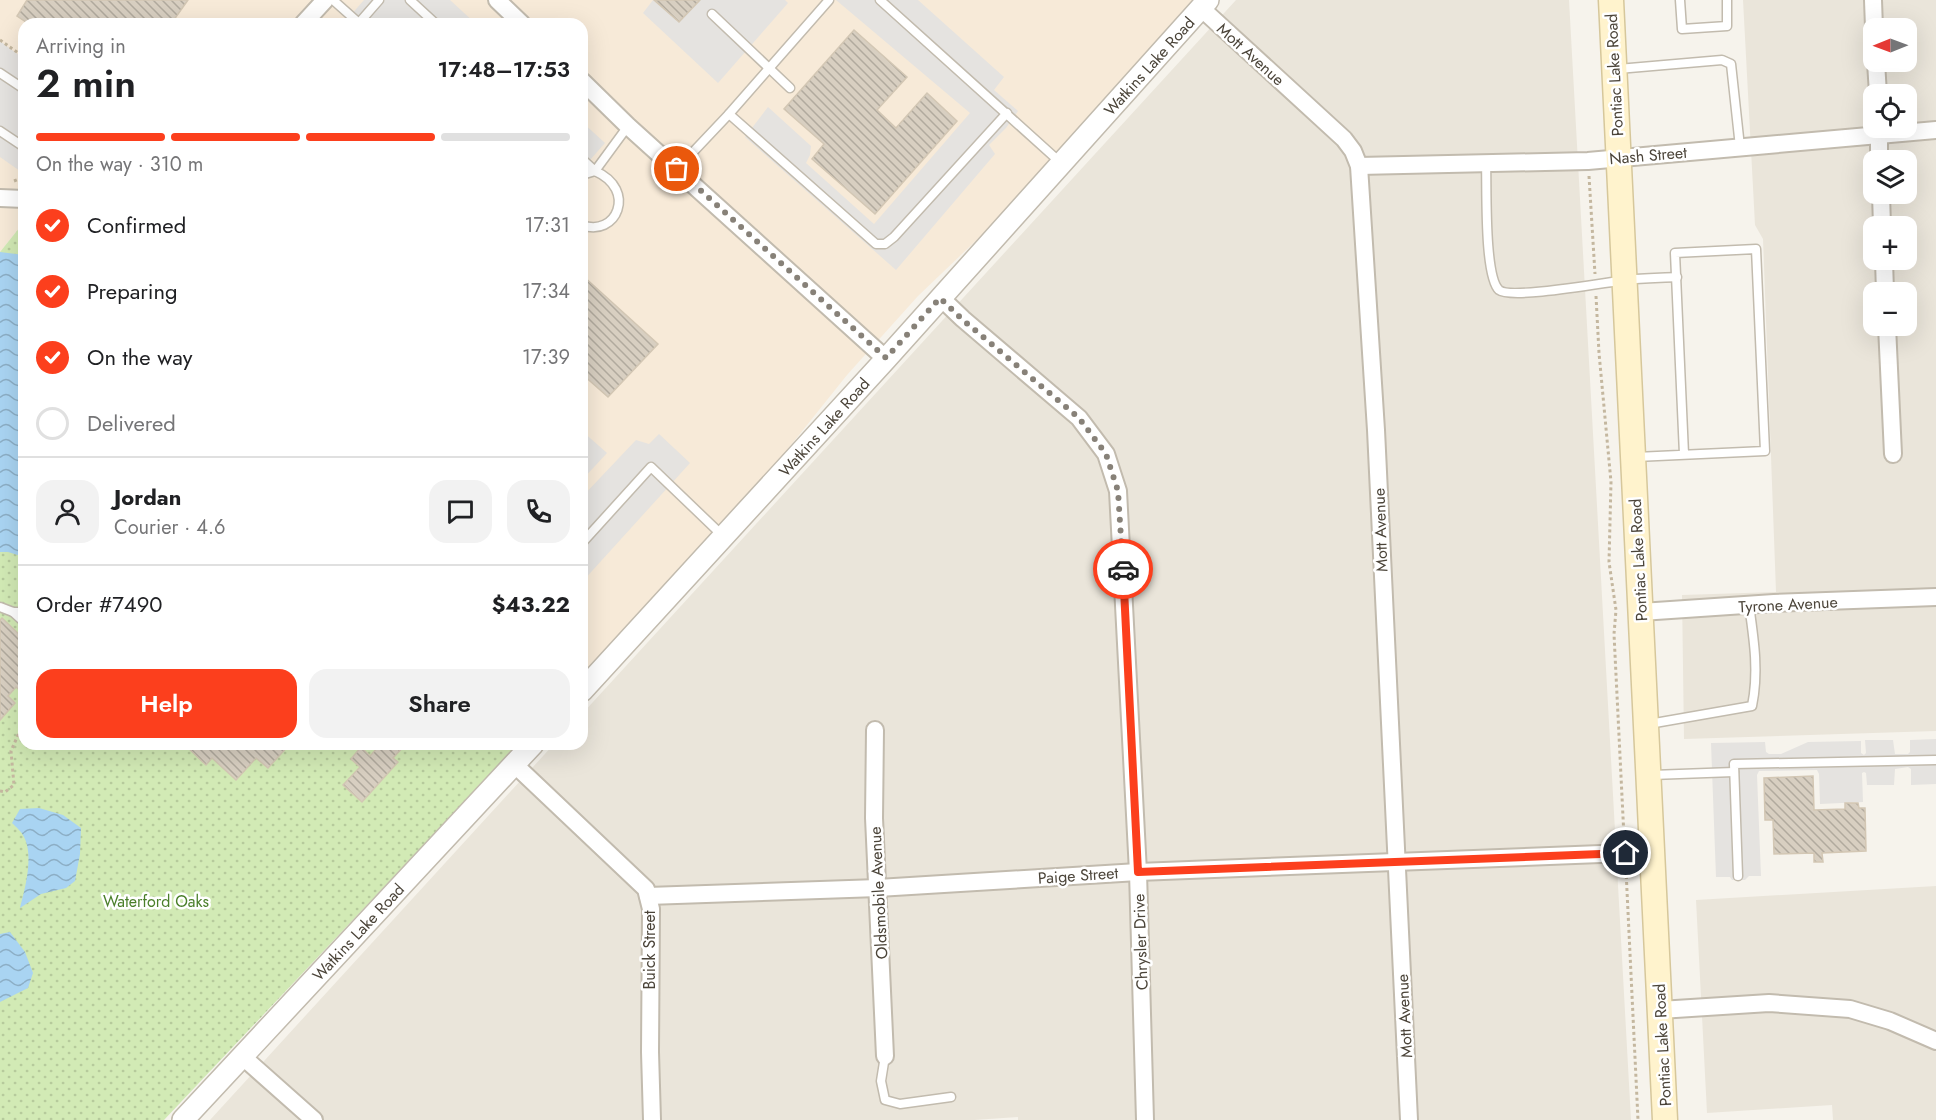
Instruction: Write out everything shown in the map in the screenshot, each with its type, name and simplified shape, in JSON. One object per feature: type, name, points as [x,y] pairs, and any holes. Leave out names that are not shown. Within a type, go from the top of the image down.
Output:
[{"type":"main road","name":"Pontiac Lake Road","points":[[1611,0],[1665,1120]]},
{"type":"street","points":[[308,18],[325,0]]},
{"type":"street","points":[[497,0],[516,18]]},
{"type":"street","points":[[1872,0],[1873,18]]},
{"type":"street","name":"Watkins Lake Road","points":[[588,684],[724,537],[1204,4]]},
{"type":"street","name":"Mott Avenue","points":[[1204,4],[1346,142],[1353,151],[1359,166],[1376,430],[1409,1120]]},
{"type":"street","points":[[588,87],[628,126],[886,358]]},
{"type":"street","name":"Nash Street","points":[[1917,130],[1936,130]]},
{"type":"street","name":"Nash Street","points":[[1359,166],[1588,161],[1863,133]]},
{"type":"street","points":[[0,198],[18,200]]},
{"type":"street","name":"Chrysler Drive","points":[[940,298],[1079,418],[1106,454],[1118,491],[1138,872],[1145,1120]]},
{"type":"street","points":[[1887,336],[1893,454]]},
{"type":"street","name":"Tyrone Avenue","points":[[1641,612],[1936,597]]},
{"type":"street","name":"Oldsmobile Avenue","points":[[875,730],[874,818],[885,1056]]},
{"type":"street","name":"Watkins Lake Road","points":[[183,1120],[527,750]]},
{"type":"street","name":"Buick Street","points":[[514,764],[646,889],[651,909],[652,1120]]},
{"type":"street","name":"Paige Street","points":[[648,896],[878,888],[1138,872],[1652,852]]},
{"type":"street","points":[[1660,1010],[1769,1003],[1850,1009],[1890,1021],[1936,1041]]},
{"type":"street","points":[[243,1057],[314,1120]]},
{"type":"lane","points":[[333,0],[352,18]]},
{"type":"lane","points":[[364,18],[380,0]]},
{"type":"lane","points":[[410,0],[430,18]]},
{"type":"lane","points":[[677,169],[729,114],[829,0]]},
{"type":"lane","points":[[880,0],[1062,163]]},
{"type":"lane","points":[[1680,0],[1682,29],[1727,26],[1727,0]]},
{"type":"lane","points":[[712,14],[790,88]]},
{"type":"lane","points":[[1614,70],[1722,60],[1731,64],[1740,147]]},
{"type":"lane","points":[[0,73],[18,85]]},
{"type":"lane","points":[[729,114],[876,244],[885,244],[894,237],[1006,112]]},
{"type":"lane","points":[[588,173],[595,171],[628,126]]},
{"type":"lane","points":[[0,131],[18,143]]},
{"type":"lane","points":[[1486,163],[1490,268],[1498,289],[1504,292],[1520,293],[1624,280],[1677,277]]},
{"type":"lane","points":[[588,165],[611,179],[616,187],[619,204],[617,212],[604,225],[588,226]]},
{"type":"lane","points":[[1633,457],[1765,451],[1756,249],[1675,253],[1684,454]]},
{"type":"lane","points":[[588,536],[651,467],[724,537]]},
{"type":"lane","points":[[1646,725],[1752,706],[1756,688],[1756,660],[1749,605]]},
{"type":"lane","points":[[0,608],[18,612]]},
{"type":"lane","points":[[13,612],[18,617]]},
{"type":"lane","points":[[1738,876],[1734,764],[1936,760]]},
{"type":"lane","points":[[1648,775],[1734,772]]},
{"type":"lane","points":[[885,1056],[881,1081],[885,1100],[900,1104],[951,1097]]},
{"type":"path","points":[[0,40],[18,53]]},
{"type":"path","points":[[1589,170],[1599,353],[1611,482],[1609,562],[1616,610],[1614,634],[1625,842]]},
{"type":"path","points":[[0,791],[5,792],[14,785],[10,751],[18,734]]},
{"type":"path","points":[[1626,865],[1638,1120]]},
{"type":"shaded area","points":[[0,0],[1195,0],[986,231],[918,296],[847,375],[763,480],[588,670],[588,18],[18,18],[18,230],[0,252]]},
{"type":"shaded area","points":[[364,0],[450,0],[470,18],[348,18]]},
{"type":"shaded area","points":[[653,0],[679,22],[700,0],[785,0],[788,3],[718,83],[643,13]]},
{"type":"shaded area","points":[[836,0],[918,0],[1004,77],[994,90],[1018,111],[1006,128],[989,145],[995,154],[896,270],[745,137],[768,107],[811,146],[806,163],[874,224],[970,113]]},
{"type":"shaded area","points":[[1236,0],[1569,0],[1631,1120],[1018,1120],[1018,1117],[974,1120],[210,1120],[549,750],[588,750],[588,707]]},
{"type":"shaded area","points":[[1743,0],[1936,0],[1936,731],[1684,739],[1682,595],[1776,592],[1763,239],[1755,225]]},
{"type":"shaded area","points":[[0,41],[18,54],[18,170],[0,157]]},
{"type":"shaded area","points":[[588,127],[605,143],[588,162]]},
{"type":"shaded area","points":[[659,434],[690,463],[588,575],[588,491],[636,440],[649,444]]},
{"type":"shaded area","points":[[588,436],[607,453],[588,474]]},
{"type":"shaded area","points":[[1936,739],[1936,784],[1911,785],[1911,769],[1908,767],[1895,769],[1894,785],[1867,785],[1864,772],[1862,773],[1863,802],[1820,804],[1817,770],[1759,771],[1757,775],[1761,876],[1749,876],[1745,880],[1716,877],[1711,743],[1765,742],[1766,752],[1781,754],[1808,742],[1861,741],[1861,753],[1864,755],[1866,753],[1865,740],[1893,740],[1895,754],[1908,754],[1910,740]]},
{"type":"shaded area","points":[[1936,886],[1936,1120],[1833,1120],[1832,1105],[1707,1113],[1696,900]]},
{"type":"green space","name":"Waterford Oaks","points":[[18,230],[18,750],[513,750],[164,1120],[0,1120],[0,252]]},
{"type":"water","points":[[0,252],[18,254],[18,555],[0,552]]},
{"type":"water","points":[[39,808],[63,815],[81,828],[80,854],[75,881],[66,888],[41,894],[20,908],[28,873],[28,853],[23,835],[12,823],[20,809]]},
{"type":"water","points":[[10,932],[25,952],[33,973],[28,988],[0,1002],[0,934]]},
{"type":"building","points":[[27,0],[188,0],[175,18],[20,18],[17,16]]},
{"type":"building","points":[[654,0],[700,0],[679,22]]},
{"type":"building","points":[[854,30],[907,77],[877,110],[896,128],[927,93],[957,121],[875,214],[812,159],[824,144],[784,109]]},
{"type":"building","points":[[588,280],[658,344],[608,397],[588,379]]},
{"type":"building","points":[[2,618],[18,633],[18,689],[16,687],[8,696],[15,703],[0,720],[0,620]]},
{"type":"building","points":[[190,750],[284,750],[268,768],[256,758],[236,780],[212,758],[206,765]]},
{"type":"building","points":[[358,750],[364,750],[370,756],[375,750],[400,750],[393,758],[398,762],[362,802],[343,785],[360,767],[351,759]]},
{"type":"building","points":[[1813,776],[1814,810],[1845,809],[1845,803],[1858,803],[1859,808],[1865,808],[1866,851],[1822,853],[1823,862],[1814,862],[1814,853],[1774,854],[1773,820],[1765,820],[1764,778]]},
{"type":"way so far","points":[[677,169],[886,358],[940,298],[1079,418],[1106,454],[1118,491],[1123,569]]},
{"type":"route","points":[[1123,569],[1138,872],[1626,853]]}]
